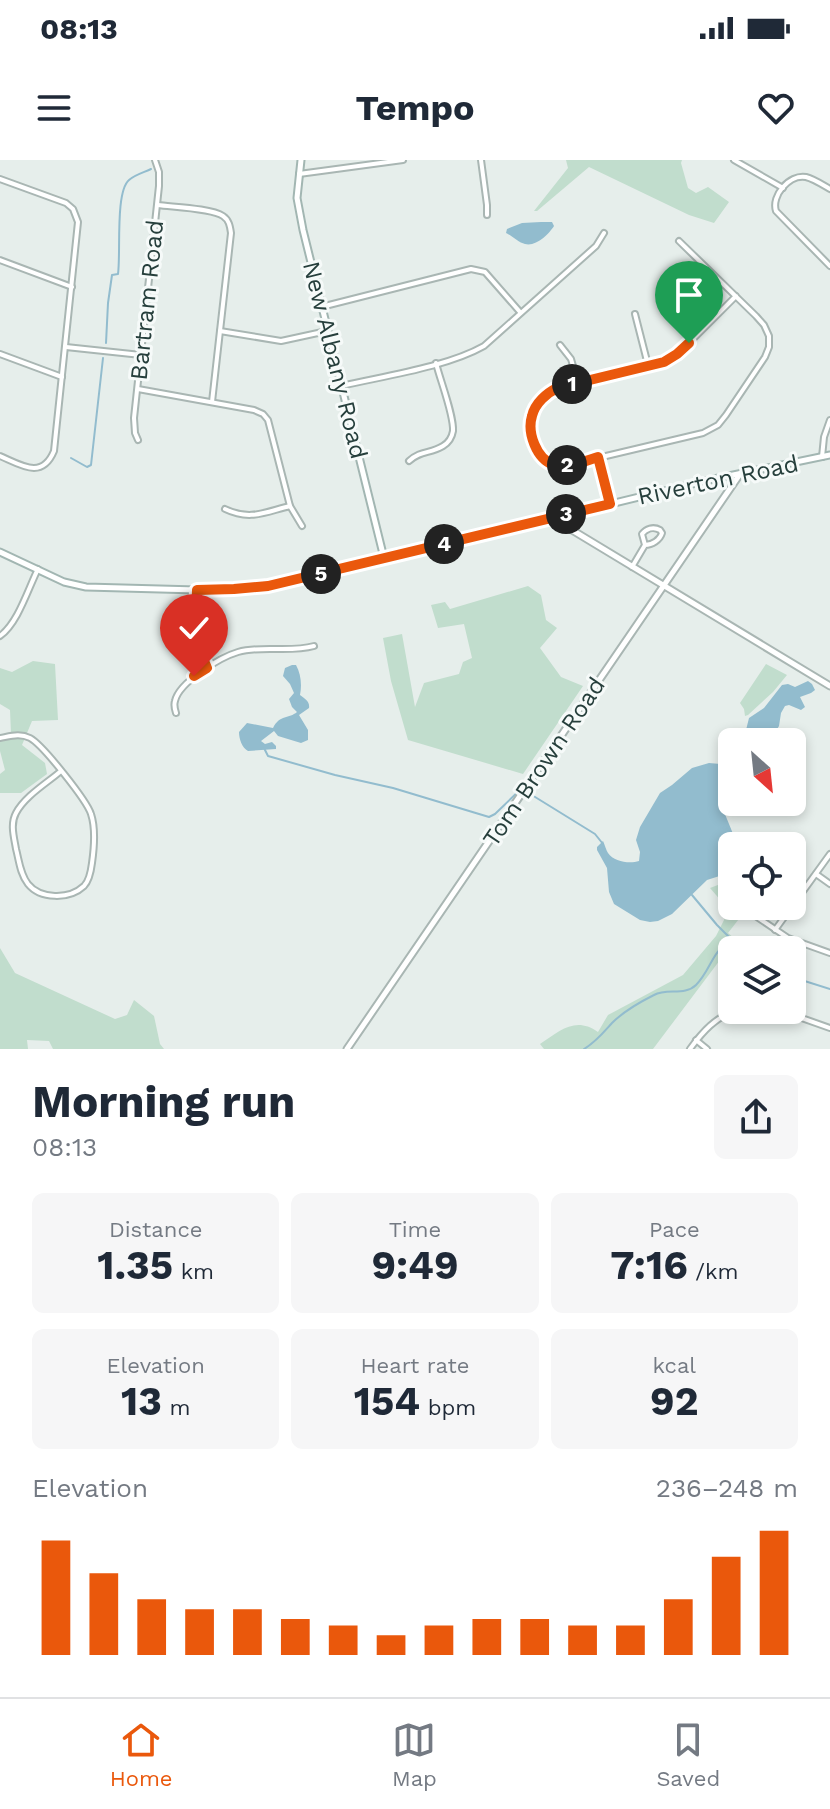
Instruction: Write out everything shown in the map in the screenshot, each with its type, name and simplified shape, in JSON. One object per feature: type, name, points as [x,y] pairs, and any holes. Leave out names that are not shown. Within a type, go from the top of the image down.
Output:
[{"type":"main road","name":"New Albany Road","points":[[301,160],[299,208],[384,558]]},
{"type":"main road","name":"Riverton Road","points":[[0,552],[64,582],[86,587],[197,590],[268,586],[557,516],[830,455]]},
{"type":"main road","name":"Tom Brown Road","points":[[347,1049],[740,474]]},
{"type":"main road","points":[[557,516],[567,527],[830,686]]},
{"type":"street","name":"Bartram Road","points":[[138,440],[134,423],[160,179],[155,160]]},
{"type":"street","points":[[299,174],[403,160]]},
{"type":"street","points":[[481,160],[487,215]]},
{"type":"street","points":[[734,160],[783,188]]},
{"type":"street","points":[[830,189],[801,177],[783,188],[774,202],[776,211],[830,266]]},
{"type":"street","points":[[0,179],[66,203],[73,209],[78,222],[54,451],[43,467],[33,469],[0,456]]},
{"type":"street","points":[[158,205],[212,212],[223,216],[229,223],[231,233],[212,402]]},
{"type":"street","points":[[341,386],[436,363],[484,346],[596,246],[604,233]]},
{"type":"street","points":[[679,241],[736,296],[764,325],[769,341],[765,357],[726,415],[703,433],[568,465],[550,464],[540,455],[532,434],[531,417],[545,395],[557,388],[664,362],[677,354],[736,296]]},
{"type":"street","points":[[0,260],[72,287]]},
{"type":"street","points":[[321,307],[471,269],[485,272],[521,313]]},
{"type":"street","points":[[635,314],[648,365]]},
{"type":"street","points":[[220,331],[281,341],[327,331]]},
{"type":"street","points":[[560,345],[571,359],[578,383]]},
{"type":"street","points":[[66,347],[141,355]]},
{"type":"street","points":[[0,354],[62,377]]},
{"type":"street","points":[[409,461],[417,454],[441,447],[453,433],[436,363]]},
{"type":"street","points":[[138,389],[254,410],[266,416],[290,506],[302,526]]},
{"type":"street","points":[[822,457],[830,420]]},
{"type":"street","points":[[598,457],[610,504]]},
{"type":"street","points":[[225,509],[247,516],[290,506]]},
{"type":"street","points":[[632,567],[645,545],[644,531],[653,528],[660,530],[661,536],[650,545],[645,545]]},
{"type":"street","points":[[0,636],[16,617],[38,569]]},
{"type":"street","points":[[197,590],[196,638],[207,668]]},
{"type":"street","points":[[176,713],[174,702],[187,682],[238,652],[314,646]]},
{"type":"street","points":[[0,738],[18,735],[29,737],[38,744],[61,771],[91,811],[92,867],[88,879],[83,887],[73,893],[56,896],[34,890],[24,877],[13,822],[25,801],[61,771]]},
{"type":"street","points":[[775,930],[830,854]]},
{"type":"street","points":[[816,874],[830,884]]},
{"type":"street","points":[[761,920],[788,938],[830,953]]},
{"type":"street","points":[[690,1049],[710,1023],[718,1019]]},
{"type":"street","points":[[806,1020],[830,1028]]},
{"type":"street","points":[[696,1040],[707,1049]]},
{"type":"green space","points":[[566,160],[682,160],[688,188],[696,193],[708,187],[729,202],[714,223],[689,215],[589,167],[534,211],[568,168]]},
{"type":"green space","points":[[528,586],[541,595],[546,620],[557,628],[540,648],[561,677],[583,686],[523,774],[408,740],[391,681],[383,638],[402,634],[415,707],[424,683],[459,674],[463,662],[472,658],[464,624],[438,628],[431,605],[445,602],[450,609]]},
{"type":"green space","points":[[33,661],[55,664],[58,720],[32,721],[22,745],[45,763],[47,774],[21,793],[0,793],[0,774],[5,770],[0,738],[11,734],[10,710],[0,704],[0,668],[12,672]]},
{"type":"green space","points":[[766,664],[787,675],[745,716],[740,703]]},
{"type":"green space","points":[[718,885],[718,897],[710,888]]},
{"type":"green space","points":[[724,920],[738,920],[728,933],[732,936],[718,936],[718,963],[653,1049],[544,1049],[540,1044],[575,1025],[590,1027],[598,1032],[608,1015],[683,975],[716,936]]},
{"type":"green space","points":[[0,948],[15,973],[115,1019],[127,1015],[134,1000],[154,1016],[164,1049],[53,1049],[49,1041],[27,1040],[28,1049],[0,1049]]},
{"type":"water","points":[[552,222],[554,226],[546,236],[533,244],[523,243],[506,233],[507,229],[522,223]]},
{"type":"water","points":[[296,665],[299,672],[300,695],[309,704],[309,708],[299,715],[308,730],[308,740],[301,743],[278,736],[274,731],[261,741],[265,744],[272,742],[276,749],[248,751],[241,743],[239,732],[247,723],[273,728],[282,719],[297,712],[289,699],[294,693],[283,676],[285,668]]},
{"type":"water","points":[[808,681],[815,690],[800,697],[805,707],[801,710],[785,706],[778,728],[746,728],[749,718],[764,708],[782,685],[795,687]]},
{"type":"water","points":[[718,764],[718,816],[726,816],[732,832],[718,832],[718,876],[707,880],[672,914],[658,921],[640,920],[614,904],[609,892],[607,868],[597,847],[603,841],[614,858],[627,862],[639,861],[636,840],[640,827],[660,793],[692,768]]},
{"type":"waterway","points":[[106,343],[112,275],[118,274],[122,197],[129,180],[151,169]]},
{"type":"waterway","points":[[71,458],[87,467],[91,465],[103,358]]},
{"type":"waterway","points":[[264,748],[268,756],[393,788],[489,817],[522,788]]},
{"type":"waterway","points":[[527,792],[595,834],[603,844]]},
{"type":"waterway","points":[[692,895],[728,936]]},
{"type":"waterway","points":[[584,1049],[621,1015],[643,1001],[659,993],[692,988],[718,952]]},
{"type":"waterway","points":[[806,981],[830,989]]},
{"type":"route","points":[[194,676],[207,668],[196,638],[197,590],[268,586],[610,504],[598,457],[558,466],[550,464],[540,455],[530,425],[534,409],[545,395],[557,388],[664,362],[689,343]]}]
